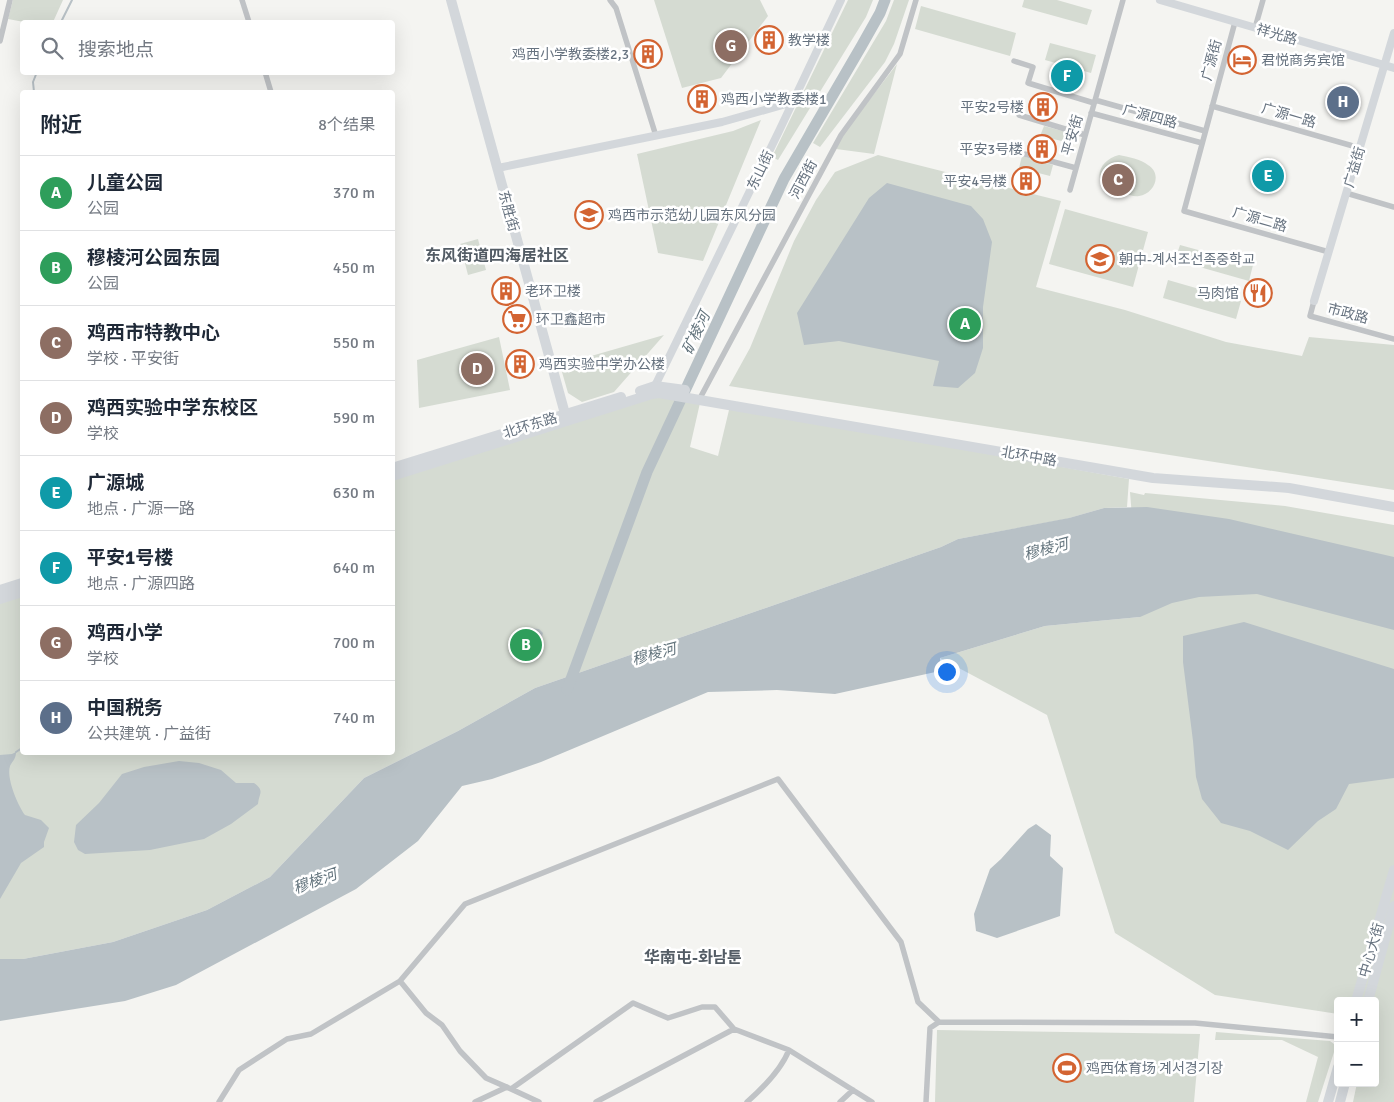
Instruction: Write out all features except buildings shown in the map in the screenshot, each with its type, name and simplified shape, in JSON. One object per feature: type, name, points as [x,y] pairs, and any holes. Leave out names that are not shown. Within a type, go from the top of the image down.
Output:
[{"type":"highway","name":"东胜街","points":[[451,0],[566,418]]},
{"type":"highway","name":"北环东路","points":[[395,475],[653,390],[667,391]]},
{"type":"highway","name":"北环中路","points":[[667,391],[1153,478],[1290,488],[1394,507]]},
{"type":"highway","name":"北环中路","points":[[700,397],[1139,469],[1189,475],[1285,482],[1394,501]]},
{"type":"highway","name":"北环东路","points":[[395,467],[566,418]]},
{"type":"highway","points":[[0,590],[20,584]]},
{"type":"highway","points":[[0,599],[20,593]]},
{"type":"highway","name":"中心大街","points":[[1369,997],[1394,870]]},
{"type":"highway","name":"中心大街","points":[[1357,997],[1386,917],[1394,906]]},
{"type":"highway","points":[[1328,1102],[1334,1081]]},
{"type":"highway","points":[[1340,1102],[1344,1087]]},
{"type":"street","points":[[0,41],[10,0]]},
{"type":"street","points":[[242,0],[248,20]]},
{"type":"street","points":[[610,0],[616,8],[656,136]]},
{"type":"street","name":"东山街","points":[[653,390],[841,0]]},
{"type":"street","name":"河西街","points":[[700,397],[841,135],[900,54],[916,0]]},
{"type":"street","name":"平安街","points":[[1070,190],[1123,0]]},
{"type":"street","name":"祥光路","points":[[1160,0],[1394,68]]},
{"type":"street","points":[[1255,28],[1263,0]]},
{"type":"street","name":"广源街","points":[[1184,211],[1235,22]]},
{"type":"street","name":"广益街","points":[[1314,301],[1394,33]]},
{"type":"street","name":"广源四路","points":[[1014,61],[1033,67],[1028,83],[1205,131]]},
{"type":"street","points":[[266,75],[270,90]]},
{"type":"street","points":[[498,168],[722,122],[793,102]]},
{"type":"street","name":"广源一路","points":[[1212,106],[1360,148]]},
{"type":"street","name":"广源四路","points":[[1091,113],[1202,143]]},
{"type":"street","points":[[1019,115],[1085,135]]},
{"type":"street","points":[[1010,150],[1076,168]]},
{"type":"street","points":[[1346,192],[1394,207]]},
{"type":"street","name":"广源二路","points":[[1184,211],[1329,252]]},
{"type":"street","name":"市政路","points":[[1314,301],[1310,316],[1394,338]]},
{"type":"street","points":[[219,1102],[239,1070],[287,1040],[311,1034],[400,981],[465,904],[778,779],[901,942],[918,1002],[939,1022]]},
{"type":"street","points":[[400,981],[426,1013],[442,1025],[460,1050],[486,1078],[539,1102]]},
{"type":"street","points":[[475,1102],[509,1088],[634,1003],[668,1018],[702,1007],[715,1007],[734,1028],[789,1050],[872,1102]]},
{"type":"street","points":[[926,1102],[930,1028],[939,1022],[1195,1023],[1334,1037]]},
{"type":"street","points":[[596,1102],[734,1028]]},
{"type":"street","points":[[747,1102],[758,1093],[785,1061],[789,1050]]},
{"type":"street","points":[[840,1102],[853,1090]]},
{"type":"shaded area","points":[[13,0],[63,0],[54,20],[20,21],[8,19]]},
{"type":"shaded area","points":[[654,0],[760,0],[768,16],[721,78],[682,88]]},
{"type":"shaded area","points":[[848,0],[873,0],[866,17],[778,160],[772,157]]},
{"type":"shaded area","points":[[894,0],[909,0],[894,44],[885,62],[820,147],[813,143],[886,21]]},
{"type":"shaded area","points":[[1024,0],[1057,0],[1092,10],[1087,25],[1022,7]]},
{"type":"shaded area","points":[[921,6],[1016,33],[1010,56],[915,29]]},
{"type":"shaded area","points":[[1050,43],[1096,55],[1091,73],[1045,60]]},
{"type":"shaded area","points":[[897,64],[874,154],[836,149],[843,134]]},
{"type":"shaded area","points":[[761,120],[703,261],[658,253],[637,154],[733,131]]},
{"type":"shaded area","points":[[1044,126],[1070,133],[1066,142],[1040,136]]},
{"type":"shaded area","points":[[878,155],[1061,201],[1036,287],[1125,310],[1226,342],[1302,356],[1309,337],[1394,345],[1394,490],[729,386],[750,348],[794,241],[816,200],[835,172]]},
{"type":"shaded area","points":[[1119,155],[1142,161],[1153,169],[1156,178],[1149,192],[1133,196],[1111,190],[1104,185],[1100,180],[1100,170],[1107,161]]},
{"type":"shaded area","points":[[1022,156],[1053,165],[1050,176],[1019,168]]},
{"type":"shaded area","points":[[1065,209],[1148,232],[1133,287],[1049,264]]},
{"type":"shaded area","points":[[478,239],[486,270],[468,275],[460,244]]},
{"type":"shaded area","points":[[1180,245],[1253,265],[1249,281],[1175,260]]},
{"type":"shaded area","points":[[1168,280],[1241,301],[1236,319],[1163,298]]},
{"type":"shaded area","points":[[664,335],[614,392],[582,402],[568,393],[560,365]]},
{"type":"shaded area","points":[[499,337],[510,390],[419,408],[417,360]]},
{"type":"shaded area","points":[[653,396],[700,403],[690,447],[718,456],[729,410],[732,408],[1129,479],[1127,507],[1104,508],[1066,519],[958,539],[941,547],[535,688],[458,731],[364,778],[270,877],[207,910],[113,942],[23,959],[0,959],[0,601],[20,595],[20,755],[395,755],[395,477]]},
{"type":"shaded area","points":[[1130,492],[1144,495],[1145,493],[1285,506],[1394,525],[1394,1102],[1353,1102],[1356,1087],[1379,1087],[1379,997],[1334,997],[1334,1013],[1215,995],[1115,933],[1047,715],[940,658],[1045,626],[1140,617]]},
{"type":"shaded area","name":"鸡西体育场 계서경기장","points":[[937,1030],[1200,1034],[1194,1102],[935,1102]]},
{"type":"shaded area","points":[[1216,1032],[1330,1041],[1334,1044],[1334,1052],[1318,1102],[1306,1102],[1318,1057],[1282,1040],[1215,1040]]},
{"type":"water","points":[[887,183],[971,206],[983,219],[992,242],[983,307],[983,348],[975,373],[958,388],[933,386],[939,361],[839,341],[804,345],[797,313],[869,198]]},
{"type":"water","name":"穆棱河","points":[[1147,507],[1229,519],[1394,557],[1394,630],[1257,594],[1199,597],[1172,603],[1140,617],[1045,626],[940,658],[940,671],[835,694],[777,690],[708,692],[541,762],[492,779],[462,786],[418,841],[356,889],[176,985],[125,1001],[0,1021],[0,959],[23,959],[113,942],[207,910],[270,877],[364,778],[458,731],[535,688],[941,547],[958,539],[1069,518],[1104,508]]},
{"type":"water","points":[[1244,622],[1394,669],[1394,778],[1349,784],[1336,809],[1318,821],[1288,850],[1250,831],[1221,823],[1202,799],[1196,777],[1183,662],[1183,636]]},
{"type":"water","points":[[527,628],[539,629],[543,633],[538,643],[526,653],[521,654],[511,651],[515,637]]},
{"type":"water","points":[[16,752],[9,771],[16,799],[25,815],[41,820],[49,828],[44,847],[21,863],[0,899],[0,755]]},
{"type":"water","points":[[179,761],[199,763],[221,770],[236,783],[254,783],[260,790],[258,804],[231,824],[204,839],[150,850],[85,854],[78,850],[74,842],[76,825],[99,803],[122,774],[144,767]]},
{"type":"water","points":[[1036,824],[1051,835],[1050,856],[1063,868],[1060,916],[997,938],[976,931],[974,914],[990,869],[1028,829]]},
{"type":"waterway","points":[[62,20],[72,0]]},
{"type":"waterway","name":"矿棱河","points":[[567,690],[647,472],[784,179],[862,45],[885,0]]},
{"type":"waterway","points":[[34,90],[33,82],[36,75]]},
{"type":"waterway","points":[[16,752],[20,749]]},
{"type":"place","name":"教学楼","points":[[769,40]]},
{"type":"place","name":"鸡西小学","points":[[731,46]]},
{"type":"place","name":"鸡西小学教委楼2,3","points":[[648,54]]},
{"type":"place","name":"君悦商务宾馆","points":[[1242,60]]},
{"type":"place","name":"平安1号楼","points":[[1067,76]]},
{"type":"place","name":"鸡西小学教委楼1","points":[[702,99]]},
{"type":"place","name":"中国税务","points":[[1343,102]]},
{"type":"place","name":"平安2号楼","points":[[1043,107]]},
{"type":"place","name":"平安3号楼","points":[[1042,149]]},
{"type":"place","name":"广源城","points":[[1268,176]]},
{"type":"place","name":"鸡西市特教中心","points":[[1118,180]]},
{"type":"place","name":"平安4号楼","points":[[1026,181]]},
{"type":"place","name":"鸡西市示范幼儿园东风分园","points":[[589,215]]},
{"type":"place","name":"朝中-계서조선족중학교","points":[[1100,259]]},
{"type":"place","name":"老环卫楼","points":[[506,291]]},
{"type":"place","name":"马肉馆","points":[[1258,293]]},
{"type":"place","name":"环卫鑫超市","points":[[517,319]]},
{"type":"place","name":"儿童公园","points":[[965,324]]},
{"type":"place","name":"鸡西实验中学办公楼","points":[[520,364]]},
{"type":"place","name":"鸡西实验中学东校区","points":[[477,369]]},
{"type":"place","name":"穆棱河公园东园","points":[[526,645]]},
{"type":"place","name":"鸡西体育场 계서경기장","points":[[1067,1068]]},
{"type":"district","name":"东风街道四海居社区","points":[[497,255]]},
{"type":"district","name":"华南屯-화남툰","points":[[693,957]]}]
